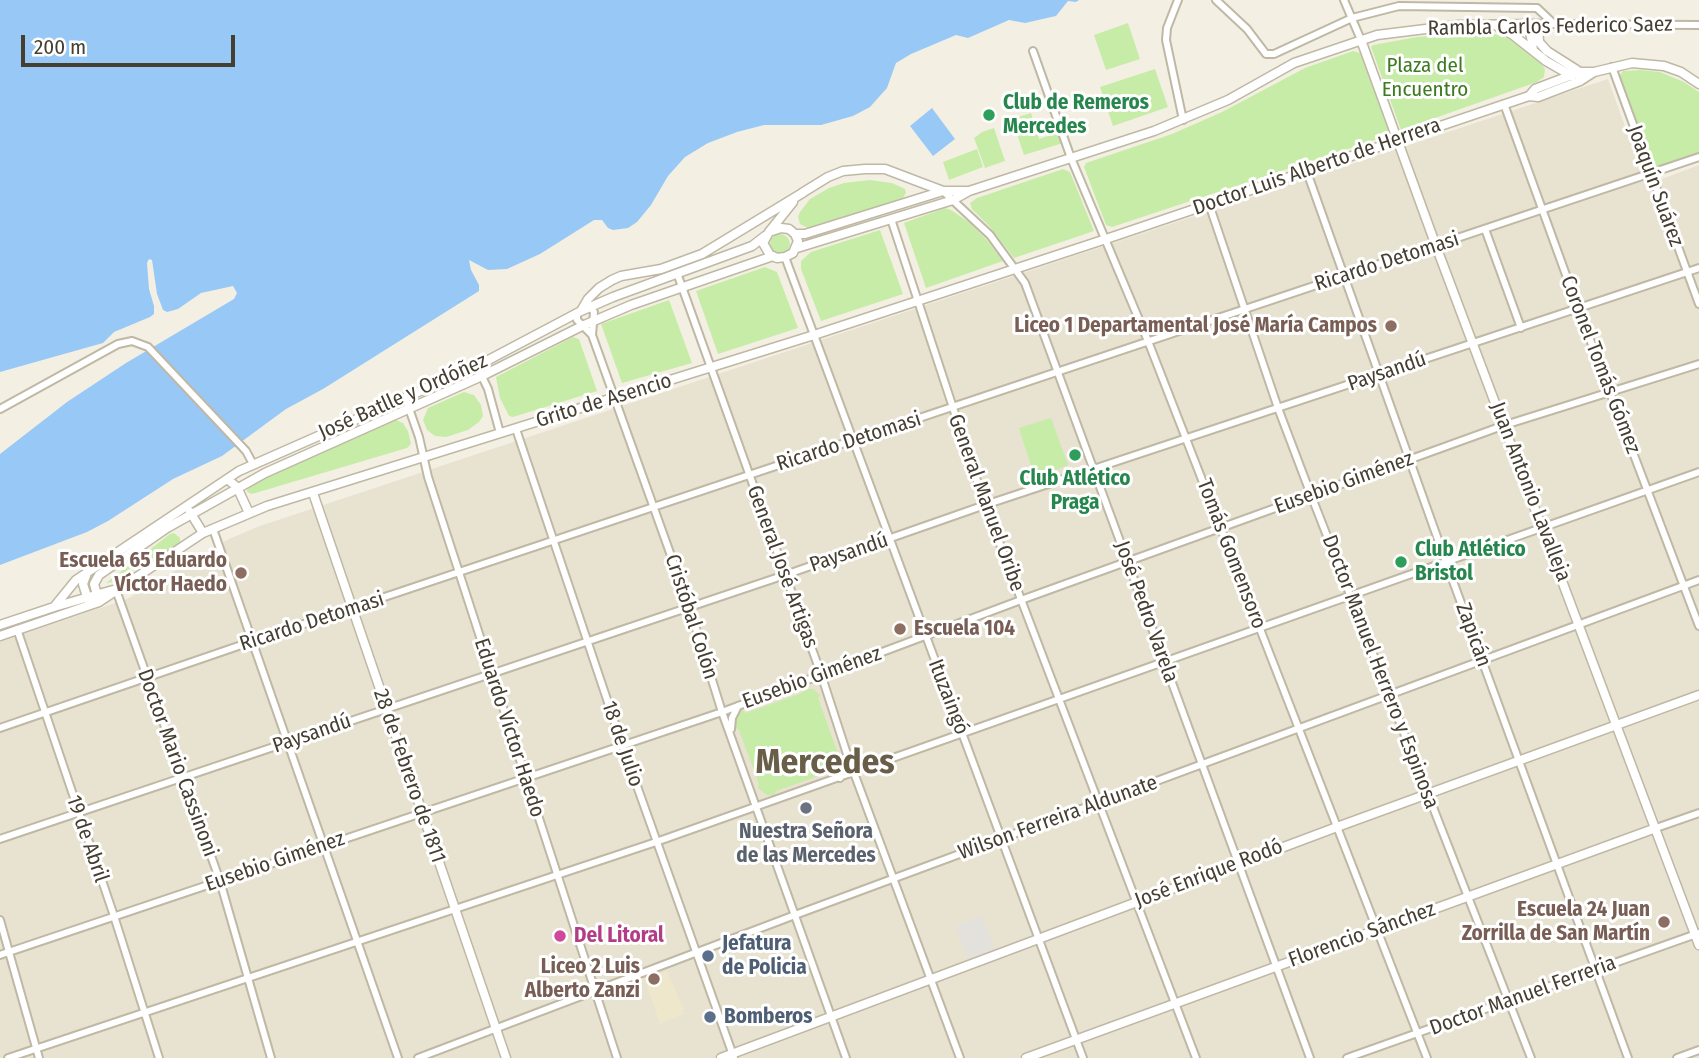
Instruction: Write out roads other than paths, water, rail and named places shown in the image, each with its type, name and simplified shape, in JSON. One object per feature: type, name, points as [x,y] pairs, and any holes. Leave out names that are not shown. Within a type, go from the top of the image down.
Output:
[{"type":"street","points":[[1178,0],[1167,28],[1166,40],[1183,120]]},
{"type":"street","points":[[1216,0],[1247,29],[1266,54],[1274,54],[1352,18],[1399,6],[1537,8],[1554,24]]},
{"type":"street","points":[[1344,0],[1361,40]]},
{"type":"street","points":[[1494,24],[1570,75]]},
{"type":"street","name":"Rambla Carlos Federico Saez","points":[[797,248],[953,200],[969,191],[1183,120],[1294,64],[1361,40],[1429,27],[1494,24],[1699,25]]},
{"type":"street","points":[[1533,50],[1534,24]]},
{"type":"street","points":[[1534,24],[1543,47],[1580,76]]},
{"type":"street","name":"Juan Antonio Lavalleja","points":[[1361,40],[1699,945]]},
{"type":"street","name":"Tomás Gomensoro","points":[[1033,51],[1071,158],[1148,341],[1426,1058]]},
{"type":"street","points":[[1545,85],[1549,71],[1546,61]]},
{"type":"street","name":"Doctor Luis Alberto de Herrera","points":[[1106,239],[1504,104],[1529,96],[1538,97],[1580,76],[1612,67],[1638,63],[1659,65],[1681,72],[1699,84]]},
{"type":"street","name":"Joaquín Suárez","points":[[1612,67],[1699,304]]},
{"type":"street","name":"Doctor Luis Alberto de Herrera","points":[[1529,96],[1535,89],[1570,75],[1580,76]]},
{"type":"street","name":"Coronel Tomás Gómez","points":[[1504,104],[1609,392],[1699,626]]},
{"type":"street","name":"Ricardo Detomasi","points":[[0,728],[1699,157]]},
{"type":"street","points":[[592,335],[577,320],[588,299],[598,289],[621,276],[661,269],[702,254],[828,177],[843,171],[885,169],[943,191]]},
{"type":"street","name":"Zapicán","points":[[1307,172],[1409,460],[1628,1058]]},
{"type":"street","name":"Rambla Carlos Federico Saez","points":[[795,234],[805,234],[943,191],[969,191]]},
{"type":"street","name":"José Pedro Varela","points":[[943,191],[990,235],[1026,287],[1310,1058]]},
{"type":"street","points":[[772,256],[765,250],[763,243],[767,234],[804,192]]},
{"type":"street","name":"Doctor Manuel Herrero y Espinosa","points":[[1209,204],[1278,408],[1531,1058]]},
{"type":"street","name":"General Manuel Oribe","points":[[891,219],[985,505],[1196,1058]]},
{"type":"street","points":[[0,625],[87,597],[95,601],[94,584],[99,575],[189,511],[237,487],[482,376],[593,321],[772,256],[785,257],[797,248],[798,241],[789,229],[782,228],[767,234]]},
{"type":"street","points":[[1485,229],[1521,328]]},
{"type":"street","name":"José Batlle y Ordóñez","points":[[54,607],[76,580],[189,511],[227,480],[253,464],[477,366],[582,311],[752,246],[767,234]]},
{"type":"street","name":"Grito de Asencio","points":[[0,636],[95,601],[203,533],[249,513],[814,335],[1106,239]]},
{"type":"street","name":"Ituzaingó","points":[[785,257],[888,540],[1083,1058]]},
{"type":"street","name":"Paysandú","points":[[0,839],[985,505],[1699,268]]},
{"type":"street","name":"General José Artigas","points":[[677,273],[821,674],[847,754],[960,1058]]},
{"type":"street","points":[[582,311],[594,312],[592,335]]},
{"type":"street","name":"Cristóbal Colón","points":[[592,335],[689,607],[722,712],[846,1058]]},
{"type":"street","points":[[0,409],[118,344],[132,341],[148,347],[246,451],[253,464]]},
{"type":"street","name":"Eusebio Giménez","points":[[0,955],[722,712],[1021,600],[1505,425],[1699,364]]},
{"type":"street","points":[[477,366],[500,433]]},
{"type":"street","name":"Eduardo Víctor Haedo","points":[[405,397],[491,674],[617,1058]]},
{"type":"street","name":"18 de Julio","points":[[516,429],[656,842],[734,1056]]},
{"type":"street","points":[[8,1058],[656,842],[1699,472]]},
{"type":"street","points":[[227,480],[237,487],[249,513]]},
{"type":"street","name":"28 de Febrero de 1811","points":[[313,493],[506,1058]]},
{"type":"street","points":[[189,511],[203,533]]},
{"type":"street","points":[[213,529],[398,1058]]},
{"type":"street","points":[[87,597],[83,581],[89,571]]},
{"type":"street","name":"Wilson Ferreira Aldunate","points":[[418,1058],[795,915],[1699,580]]},
{"type":"street","name":"Doctor Mario Cassinoni","points":[[116,590],[219,881],[271,1058]]},
{"type":"street","name":"19 de Abril","points":[[14,620],[159,1058]]},
{"type":"street","points":[[804,682],[815,684],[825,691]]},
{"type":"street","name":"José Enrique Rodó","points":[[721,1058],[734,1056],[831,1016],[1699,695]]},
{"type":"street","points":[[731,731],[732,718],[739,705]]},
{"type":"street","points":[[840,778],[847,765],[847,754]]},
{"type":"street","points":[[752,790],[773,800]]},
{"type":"street","name":"Florencio Sánchez","points":[[1026,1058],[1699,813]]},
{"type":"street","points":[[0,920],[39,1058]]},
{"type":"street","name":"Doctor Manuel Ferreria","points":[[1347,1058],[1697,934]]},
{"type":"street","points":[[1677,1058],[1699,1050]]},
{"type":"water","points":[[0,0],[1079,0],[1068,1],[1056,16],[1025,23],[1009,20],[968,38],[956,35],[911,54],[896,63],[887,88],[870,107],[853,116],[821,125],[764,125],[708,143],[685,157],[668,176],[651,205],[637,222],[628,228],[613,230],[602,220],[594,220],[540,254],[507,269],[488,270],[469,260],[479,291],[323,389],[286,409],[222,456],[173,479],[87,532],[0,565],[0,454],[67,402],[126,363],[234,299],[237,293],[233,286],[201,293],[178,309],[167,312],[163,310],[157,294],[152,260],[149,259],[149,289],[154,314],[114,332],[103,343],[0,372]]},
{"type":"water","points":[[932,108],[955,139],[933,156],[910,126]]},
{"type":"place","name":"Club de Remeros Mercedes","points":[[989,115]]},
{"type":"place","name":"Liceo 1 Departamental José María Campos","points":[[1391,326]]},
{"type":"place","name":"Club Atlético Praga","points":[[1075,455]]},
{"type":"place","name":"Club Atlético Bristol","points":[[1401,562]]},
{"type":"place","name":"Escuela 65 Eduardo Víctor Haedo","points":[[241,573]]},
{"type":"place","name":"Escuela 104","points":[[900,629]]},
{"type":"place","name":"Nuestra Señora de las Mercedes","points":[[806,808]]},
{"type":"place","name":"Escuela 24 Juan Zorrilla de San Martín","points":[[1664,922]]},
{"type":"place","name":"Del Litoral","points":[[560,936]]},
{"type":"place","name":"Jefatura de Policia","points":[[708,956]]},
{"type":"place","name":"Liceo 2 Luis Alberto Zanzi","points":[[654,979]]},
{"type":"place","name":"Bomberos","points":[[710,1017]]},
{"type":"district","name":"Mercedes","points":[[825,763]]},
{"type":"park label","name":"Plaza del Encuentro","points":[[1425,78]]}]
